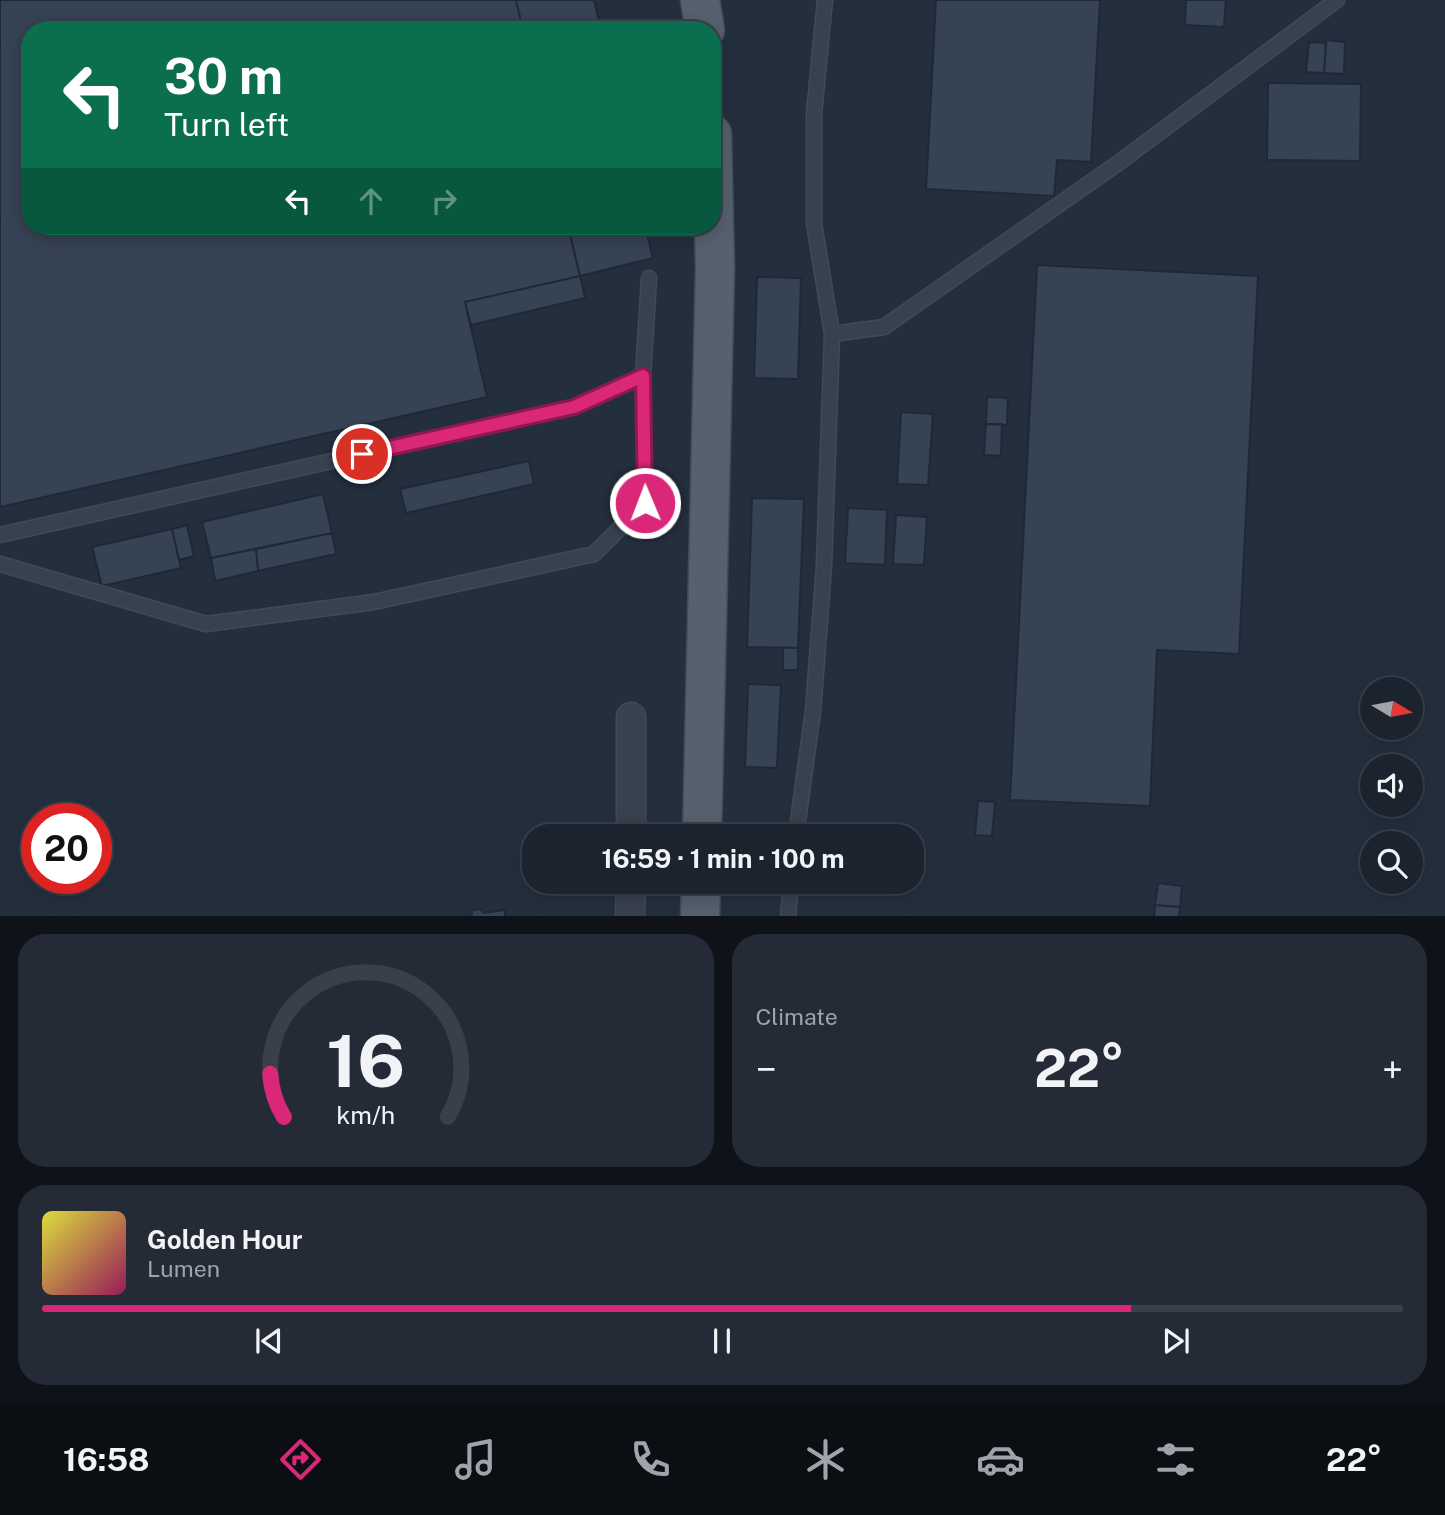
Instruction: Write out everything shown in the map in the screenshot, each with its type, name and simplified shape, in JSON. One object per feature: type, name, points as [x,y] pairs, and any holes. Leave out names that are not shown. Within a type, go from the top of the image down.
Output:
[{"type":"main road","points":[[700,0],[704,21]]},
{"type":"main road","points":[[702,824],[714,235]]},
{"type":"main road","points":[[700,916],[701,894]]},
{"type":"street","points":[[631,717],[631,824]]},
{"type":"street","points":[[631,894],[631,916]]},
{"type":"lane","points":[[798,824],[813,711],[824,566],[832,334],[814,223],[814,114],[825,0]]},
{"type":"lane","points":[[832,334],[884,327],[906,313],[1121,161],[1337,0]]},
{"type":"lane","points":[[0,564],[206,624],[374,602],[594,554],[645,503],[643,376],[649,278]]},
{"type":"lane","points":[[0,535],[574,407],[643,376]]},
{"type":"lane","points":[[788,916],[790,894]]},
{"type":"building","points":[[0,0],[516,0],[521,21],[21,21],[21,235],[570,235],[580,276],[465,302],[487,397],[0,507]]},
{"type":"building","points":[[516,0],[594,0],[599,21],[521,21]]},
{"type":"building","points":[[936,0],[1100,0],[1091,162],[1057,160],[1054,196],[926,189]]},
{"type":"building","points":[[1186,0],[1226,0],[1224,27],[1185,25]]},
{"type":"building","points":[[1326,40],[1345,42],[1344,74],[1324,73]]},
{"type":"building","points":[[1309,42],[1326,43],[1324,73],[1306,72]]},
{"type":"building","points":[[1268,83],[1361,84],[1360,161],[1267,160]]},
{"type":"building","points":[[570,235],[647,235],[653,258],[580,276]]},
{"type":"building","points":[[1037,265],[1258,276],[1239,654],[1157,650],[1150,806],[1010,800]]},
{"type":"building","points":[[580,276],[585,298],[471,325],[465,302]]},
{"type":"building","points":[[757,277],[801,278],[798,379],[754,378]]},
{"type":"building","points":[[987,397],[1008,398],[1007,425],[986,424]]},
{"type":"building","points":[[901,412],[933,414],[928,485],[897,484]]},
{"type":"building","points":[[986,424],[1002,424],[1001,456],[984,455]]},
{"type":"building","points":[[529,461],[534,484],[406,513],[400,489]]},
{"type":"building","points":[[323,494],[332,533],[211,558],[202,522]]},
{"type":"building","points":[[752,498],[804,499],[798,648],[747,647]]},
{"type":"building","points":[[848,508],[887,510],[885,565],[845,563]]},
{"type":"building","points":[[896,515],[927,517],[924,565],[893,564]]},
{"type":"building","points":[[187,525],[194,556],[179,560],[172,529]]},
{"type":"building","points":[[172,529],[181,568],[102,586],[92,547]]},
{"type":"building","points":[[332,533],[336,554],[258,571],[256,549]]},
{"type":"building","points":[[256,549],[258,571],[215,581],[211,558]]},
{"type":"building","points":[[783,648],[798,648],[798,670],[783,670]]},
{"type":"building","points":[[748,684],[781,685],[777,768],[745,767]]},
{"type":"building","points":[[978,801],[995,802],[992,836],[975,835]]},
{"type":"building","points":[[1158,883],[1182,886],[1180,907],[1155,905]]},
{"type":"building","points":[[1155,905],[1180,907],[1179,916],[1154,916]]},
{"type":"building","points":[[481,909],[483,913],[505,910],[505,916],[469,916],[472,910]]},
{"type":"route","points":[[362,454],[574,407],[643,376],[645,503]]}]
